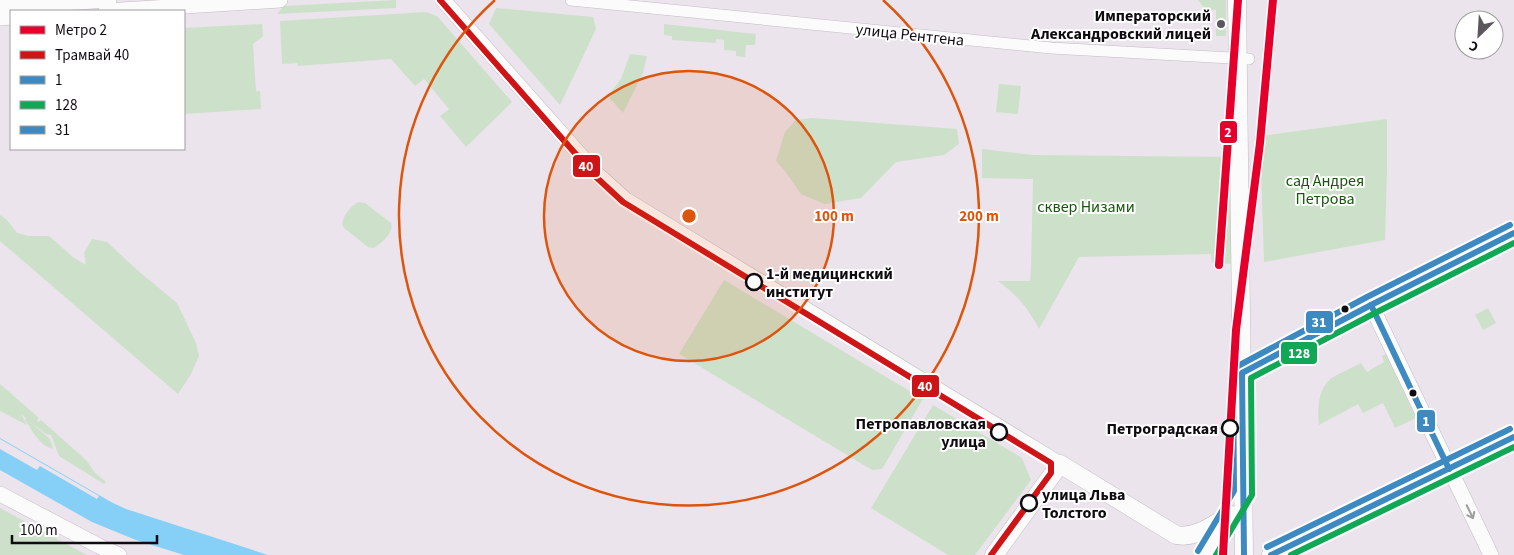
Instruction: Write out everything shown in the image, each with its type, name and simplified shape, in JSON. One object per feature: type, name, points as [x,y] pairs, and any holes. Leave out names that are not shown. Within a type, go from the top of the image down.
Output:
[{"type":"main road","points":[[1237,0],[1243,59],[1248,370],[1255,555]]},
{"type":"main road","points":[[1243,59],[1248,0]]},
{"type":"main road","points":[[1248,370],[1514,233]]},
{"type":"main road","points":[[1244,555],[1243,494],[1248,370]]},
{"type":"main road","points":[[1271,555],[1514,437]]},
{"type":"main road","points":[[994,555],[1060,464],[1169,531],[1184,536],[1194,535],[1230,515]]},
{"type":"main road","points":[[1208,553],[1243,494]]},
{"type":"street","points":[[0,7],[109,0]]},
{"type":"street","points":[[122,10],[280,0]]},
{"type":"street","points":[[443,0],[598,175],[626,200],[1060,464]]},
{"type":"street","name":"улица Рентгена","points":[[571,0],[1042,48],[1243,59]]},
{"type":"street","points":[[1371,305],[1491,555]]},
{"type":"street","points":[[0,494],[119,555]]},
{"type":"green space","points":[[396,0],[396,8],[277,14],[284,6]]},
{"type":"green space","name":"Императорский Александровский лицей","points":[[1198,0],[1226,0],[1226,36],[1216,36],[1216,10],[1206,10]]},
{"type":"green space","points":[[496,8],[593,17],[596,29],[560,105],[489,24]]},
{"type":"green space","points":[[426,12],[437,16],[512,102],[466,147],[440,116],[449,109],[424,79],[415,86],[391,59],[298,66],[297,63],[282,64],[280,21]]},
{"type":"green space","points":[[262,24],[263,36],[253,44],[256,91],[260,91],[261,109],[185,114],[185,28]]},
{"type":"green space","points":[[664,24],[756,34],[755,45],[746,45],[745,57],[736,56],[736,51],[724,50],[724,40],[716,39],[716,43],[672,40],[672,36],[664,35]]},
{"type":"green space","points":[[630,54],[647,56],[643,73],[623,113],[608,96],[621,79]]},
{"type":"green space","points":[[999,84],[1021,86],[1018,114],[996,112]]},
{"type":"green space","points":[[812,118],[957,129],[959,144],[944,155],[896,162],[861,198],[824,204],[801,194],[776,161],[785,132],[796,120]]},
{"type":"green space","name":"сад Андрея Петрова","points":[[1387,119],[1385,240],[1264,262],[1260,136]]},
{"type":"green space","name":"сквер Низами","points":[[982,149],[1033,155],[1231,157],[1232,264],[1212,263],[1211,254],[1079,257],[1039,329],[1021,302],[998,281],[1030,281],[1033,179],[982,178]]},
{"type":"green space","points":[[359,202],[365,203],[391,223],[389,234],[380,244],[373,248],[368,247],[344,228],[342,224],[348,211]]},
{"type":"green space","points":[[0,215],[7,220],[17,233],[29,236],[49,236],[73,257],[86,265],[84,253],[92,239],[107,242],[177,303],[196,343],[199,356],[191,374],[178,394],[0,241]]},
{"type":"green space","points":[[724,280],[923,399],[882,469],[872,470],[679,354]]},
{"type":"green space","points":[[1488,308],[1496,323],[1483,330],[1475,315]]},
{"type":"green space","points":[[1386,354],[1416,418],[1395,428],[1383,403],[1363,413],[1358,404],[1319,425],[1318,412],[1321,392],[1328,381],[1361,363],[1367,372],[1384,362],[1382,356]]},
{"type":"green space","points":[[0,384],[39,418],[38,422],[41,420],[87,461],[95,473],[106,482],[104,484],[59,456],[51,435],[46,434],[29,421],[50,439],[53,448],[43,444],[36,437],[25,420],[26,418],[21,414],[27,425],[0,411]]},
{"type":"green space","points":[[933,405],[1022,458],[1031,480],[975,555],[948,555],[871,508]]},
{"type":"green space","points":[[0,508],[87,555],[0,555]]},
{"type":"water","points":[[0,438],[126,509],[268,555],[184,555],[136,540],[92,522],[0,470]]},
{"type":"pier","points":[[0,439],[99,496],[97,499],[40,466],[37,470],[0,449]]},
{"type":"metro line","name":"2","points":[[1219,265],[1238,0]]},
{"type":"metro line","name":"2","points":[[1223,555],[1236,330],[1260,143],[1273,0]]},
{"type":"tram line","name":"40","points":[[440,0],[596,177],[623,202],[1051,463],[1051,473],[991,555]]},
{"type":"transit line","name":"31","points":[[1198,551],[1234,491],[1233,373],[1236,367],[1367,297],[1510,225]]},
{"type":"transit line","name":"1","points":[[1244,555],[1242,373],[1514,233]]},
{"type":"transit line","name":"128","points":[[1216,555],[1252,495],[1251,378],[1514,243]]},
{"type":"transit line","name":"1","points":[[1371,305],[1449,469]]},
{"type":"transit line","name":"31","points":[[1267,547],[1510,429]]},
{"type":"transit line","name":"1","points":[[1271,555],[1514,437]]},
{"type":"transit line","name":"128","points":[[1291,555],[1514,447]]},
{"type":"place","name":"Императорский Александровский лицей","points":[[1221,24]]},
{"type":"place","name":"1-й медицинский институт","points":[[754,282]]},
{"type":"place","name":"Петроградская","points":[[1230,428]]},
{"type":"place","name":"Петропавловская улица","points":[[999,432]]},
{"type":"place","name":"улица Льва Толстого","points":[[1029,503]]}]
